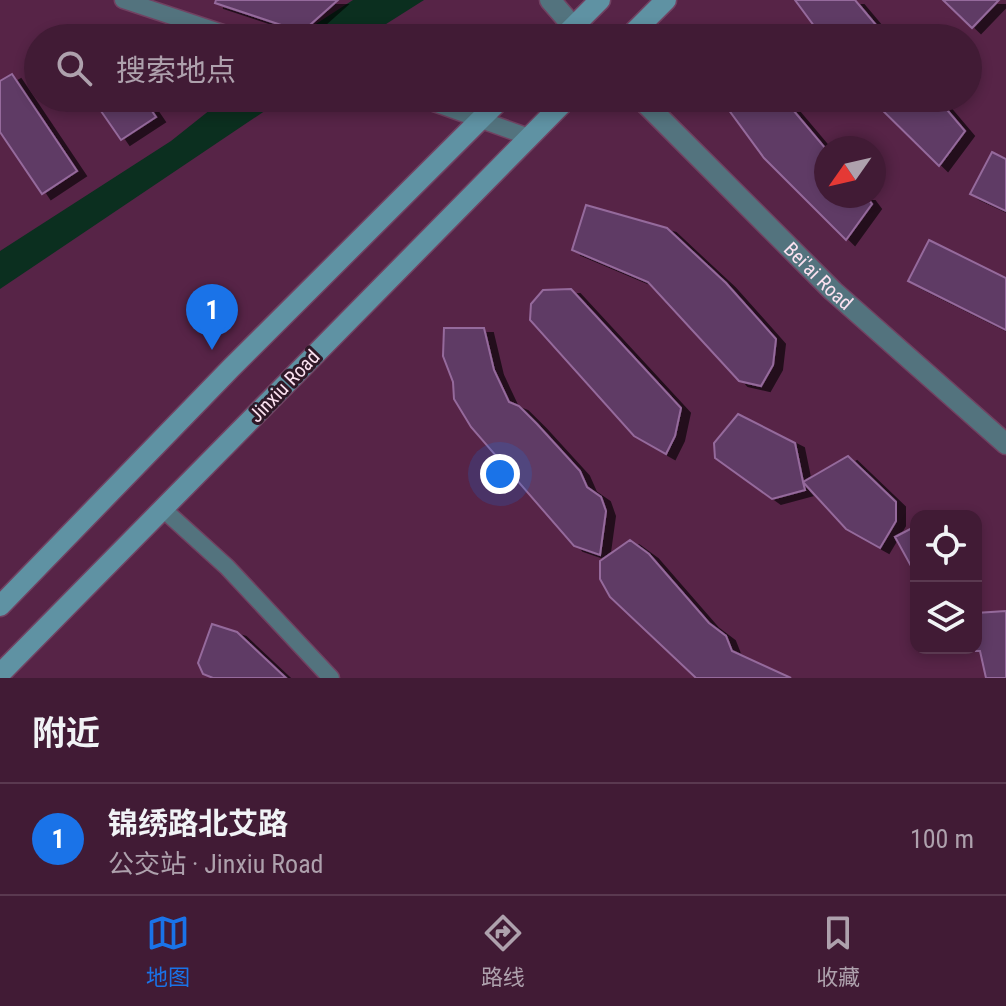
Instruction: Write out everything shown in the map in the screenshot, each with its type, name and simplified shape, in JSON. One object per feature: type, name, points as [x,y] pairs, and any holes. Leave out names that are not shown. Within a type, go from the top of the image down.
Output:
[{"type":"main road","points":[[581,24],[600,0]]},
{"type":"main road","points":[[642,24],[666,0]]},
{"type":"main road","points":[[0,606],[231,368],[488,112]]},
{"type":"main road","name":"Jinxiu Road","points":[[0,674],[554,112]]},
{"type":"street","points":[[123,0],[196,24]]},
{"type":"street","points":[[550,0],[566,24]]},
{"type":"street","points":[[463,112],[529,137]]},
{"type":"street","name":"Bei'ai Road","points":[[654,112],[833,291],[1006,444]]},
{"type":"street","points":[[163,509],[227,567],[331,678]]},
{"type":"shaded area","points":[[353,0],[424,0],[386,24],[316,24]]},
{"type":"shaded area","points":[[207,112],[263,112],[0,289],[0,251],[171,141]]},
{"type":"building","points":[[216,0],[338,0],[311,24],[278,24],[215,3]]},
{"type":"building","points":[[795,0],[855,0],[875,24],[813,24]]},
{"type":"building","points":[[943,0],[999,0],[976,24],[968,24]]},
{"type":"building","points":[[12,74],[24,92],[24,112],[37,112],[77,171],[42,194],[0,132],[0,81]]},
{"type":"building","points":[[102,112],[153,112],[156,117],[121,140]]},
{"type":"building","points":[[730,112],[795,112],[815,136],[814,208],[764,158]]},
{"type":"building","points":[[884,112],[949,112],[965,131],[939,166]]},
{"type":"building","points":[[992,152],[1006,159],[1006,211],[970,194]]},
{"type":"building","points":[[586,205],[667,228],[726,283],[776,339],[773,365],[761,386],[739,381],[648,282],[572,250]]},
{"type":"building","points":[[814,208],[869,208],[846,240]]},
{"type":"building","points":[[929,240],[1006,278],[1006,330],[908,281]]},
{"type":"building","points":[[571,289],[681,408],[675,436],[666,454],[634,436],[530,320],[531,304],[543,290]]},
{"type":"building","points":[[444,328],[484,328],[494,370],[509,402],[519,406],[537,424],[580,471],[587,487],[601,497],[606,511],[600,555],[574,546],[471,427],[454,399],[453,382],[443,356]]},
{"type":"building","points":[[738,414],[795,443],[805,490],[772,499],[715,458],[714,443]]},
{"type":"building","points":[[848,456],[896,502],[896,521],[880,548],[846,529],[803,482]]},
{"type":"building","points":[[910,529],[910,564],[895,537]]},
{"type":"building","points":[[630,540],[649,554],[709,623],[726,636],[732,651],[791,678],[696,678],[610,597],[600,579],[600,561]]},
{"type":"building","points":[[1006,611],[1006,678],[986,678],[981,654],[982,613]]},
{"type":"building","points":[[212,624],[237,632],[286,678],[213,678],[203,674],[198,663]]},
{"type":"place","name":"锦绣路北艾路","points":[[212,350]]}]
